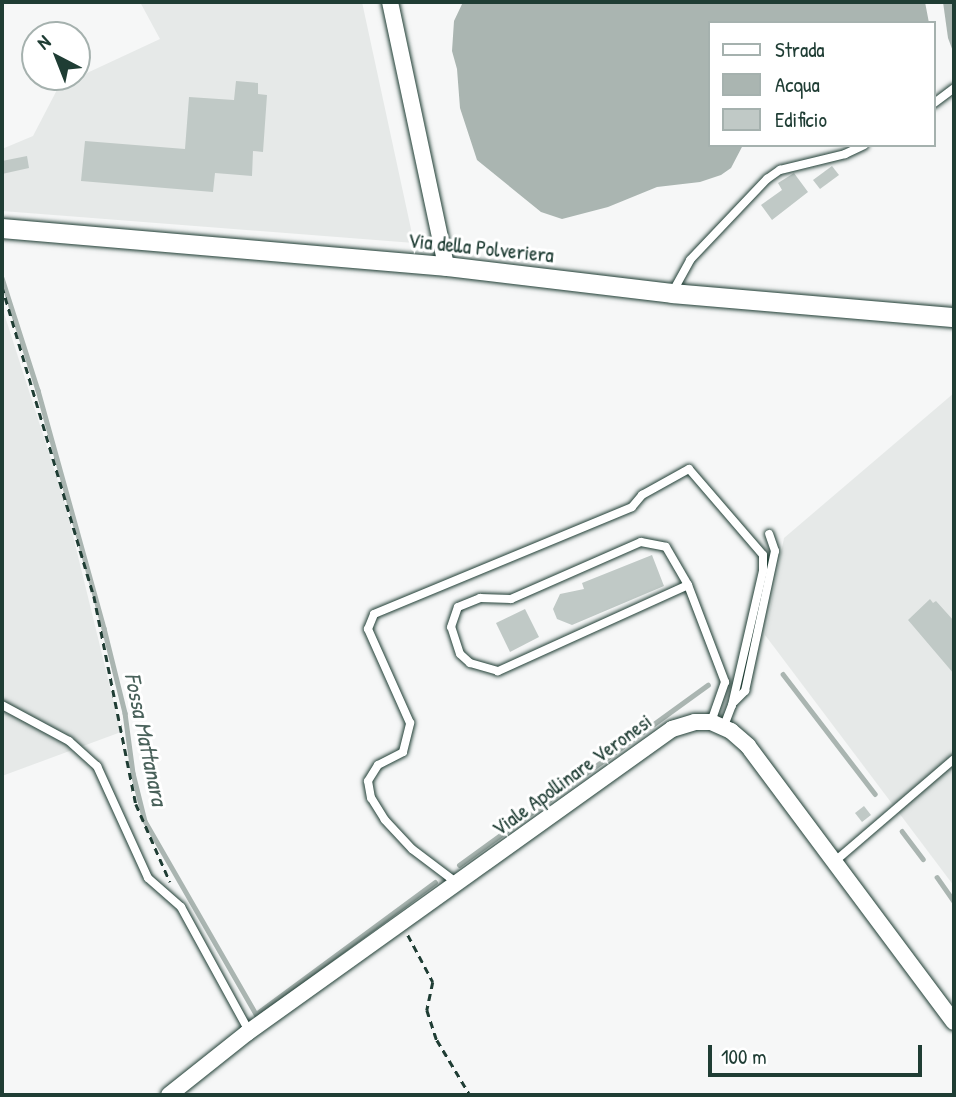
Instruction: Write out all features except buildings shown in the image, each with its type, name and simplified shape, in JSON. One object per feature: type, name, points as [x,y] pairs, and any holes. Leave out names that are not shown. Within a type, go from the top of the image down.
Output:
[{"type":"street","points":[[390,2],[446,266]]},
{"type":"street","name":"Via della Polveriera","points":[[2,229],[446,266],[673,293],[954,317]]},
{"type":"street","name":"Viale Apollinare Veronesi","points":[[169,1095],[249,1031],[672,729],[695,722],[717,725]]},
{"type":"street","points":[[717,725],[748,746],[954,1022]]},
{"type":"lane","points":[[935,102],[954,88]]},
{"type":"lane","points":[[673,293],[690,260],[767,179],[780,170],[845,154],[860,147]]},
{"type":"lane","points":[[457,883],[412,849],[384,820],[371,798],[368,782],[378,765],[402,752],[410,723],[368,629],[374,614],[632,507],[642,495],[689,469],[763,555],[764,571],[732,705]]},
{"type":"lane","points":[[717,725],[745,691],[775,551],[769,534]]},
{"type":"lane","points":[[688,585],[498,671],[470,663],[460,654],[451,627],[458,607],[480,598],[510,599],[640,541],[666,547],[688,585],[725,682],[717,725]]},
{"type":"lane","points":[[2,705],[69,741],[97,766],[148,878],[181,907],[249,1031]]},
{"type":"lane","points":[[834,862],[954,759]]},
{"type":"path","points":[[2,286],[94,596],[136,804],[170,884]]},
{"type":"path","points":[[401,923],[433,982],[427,1010],[437,1040],[470,1095]]},
{"type":"shaded area","points":[[140,2],[362,2],[414,243],[2,211],[2,149],[33,136],[56,91],[91,91],[91,71],[160,39]]},
{"type":"shaded area","points":[[2,307],[65,503],[121,732],[2,776]]},
{"type":"shaded area","points":[[954,393],[954,886],[765,635],[784,538]]},
{"type":"water","points":[[463,2],[925,2],[929,21],[708,21],[708,147],[742,147],[731,168],[721,175],[700,182],[657,187],[608,207],[562,219],[541,212],[477,160],[460,108],[457,69],[452,51],[454,21]]},
{"type":"water","points":[[943,2],[954,2],[954,54],[948,38]]},
{"type":"waterway","name":"Fossa Mattanara","points":[[2,278],[38,390],[104,628],[125,713],[133,773],[145,821],[256,1014],[435,882]]},
{"type":"waterway","name":"Fossa Mattanara","points":[[783,674],[875,794]]},
{"type":"waterway","name":"Fossa Mattanara","points":[[459,865],[708,685]]},
{"type":"waterway","name":"Fossa Mattanara","points":[[902,831],[923,859]]},
{"type":"waterway","name":"Fossa Mattanara","points":[[937,877],[954,901]]}]
